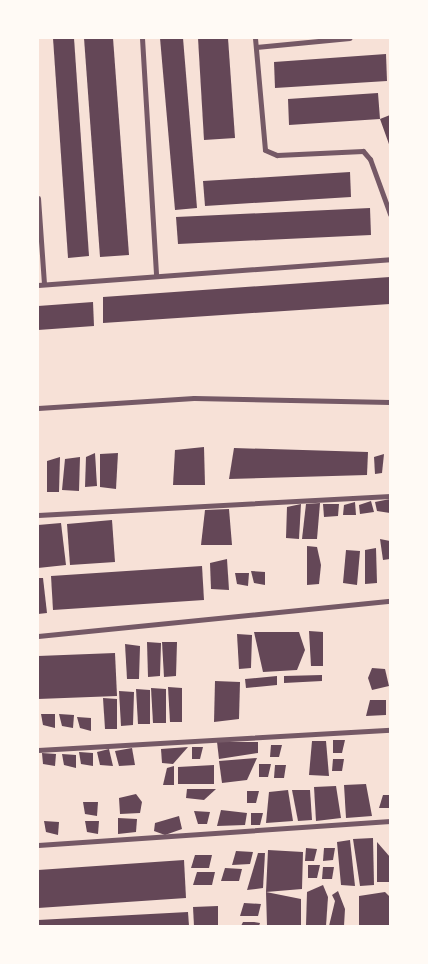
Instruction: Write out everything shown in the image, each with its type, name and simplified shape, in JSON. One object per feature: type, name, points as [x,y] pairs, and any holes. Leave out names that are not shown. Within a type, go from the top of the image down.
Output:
[{"type":"street","points":[[142,38],[156,276]]},
{"type":"street","points":[[255,38],[264,150],[277,155],[363,151],[370,159],[390,214]]},
{"type":"street","points":[[256,47],[350,38]]},
{"type":"street","points":[[38,198],[41,284],[390,259]]},
{"type":"street","points":[[38,408],[194,398],[390,402]]},
{"type":"street","points":[[38,515],[390,496]]},
{"type":"street","points":[[38,636],[390,601]]},
{"type":"street","points":[[38,750],[390,730]]},
{"type":"street","points":[[38,845],[390,821]]},
{"type":"building","points":[[53,38],[74,38],[89,256],[68,258]]},
{"type":"building","points":[[84,38],[113,38],[129,255],[100,257]]},
{"type":"building","points":[[160,38],[183,38],[197,208],[175,210]]},
{"type":"building","points":[[198,38],[228,38],[235,138],[204,140]]},
{"type":"building","points":[[386,54],[387,81],[275,88],[274,62]]},
{"type":"building","points":[[378,93],[380,119],[289,125],[288,99]]},
{"type":"building","points":[[390,115],[390,147],[380,119]]},
{"type":"building","points":[[350,172],[351,197],[205,206],[203,181]]},
{"type":"building","points":[[370,208],[371,235],[178,244],[176,217]]},
{"type":"building","points":[[390,277],[390,304],[103,323],[103,297]]},
{"type":"building","points":[[93,302],[94,326],[38,330],[38,306]]},
{"type":"building","points":[[204,447],[205,485],[173,485],[175,450]]},
{"type":"building","points":[[234,448],[368,452],[367,475],[229,479]]},
{"type":"building","points":[[95,453],[97,486],[85,487],[86,457]]},
{"type":"building","points":[[118,453],[116,489],[100,487],[100,454]]},
{"type":"building","points":[[384,454],[382,473],[375,474],[374,457]]},
{"type":"building","points":[[60,457],[59,492],[47,492],[47,461]]},
{"type":"building","points":[[80,457],[79,491],[62,490],[65,459]]},
{"type":"building","points":[[390,499],[390,513],[377,511],[375,502]]},
{"type":"building","points":[[371,501],[374,512],[360,514],[359,505]]},
{"type":"building","points":[[355,502],[356,515],[343,515],[344,505]]},
{"type":"building","points":[[320,503],[317,539],[302,539],[306,504]]},
{"type":"building","points":[[301,504],[299,539],[286,538],[287,507]]},
{"type":"building","points":[[323,504],[339,504],[338,516],[324,517]]},
{"type":"building","points":[[229,509],[232,545],[201,545],[205,510]]},
{"type":"building","points":[[112,520],[115,562],[70,565],[67,524]]},
{"type":"building","points":[[61,523],[66,565],[38,568],[38,525]]},
{"type":"building","points":[[380,539],[390,541],[390,559],[383,560]]},
{"type":"building","points":[[307,546],[317,547],[321,565],[319,584],[307,585]]},
{"type":"building","points":[[376,548],[377,583],[365,584],[365,550]]},
{"type":"building","points":[[346,550],[360,551],[357,585],[343,583]]},
{"type":"building","points":[[227,559],[229,590],[211,589],[210,563]]},
{"type":"building","points":[[202,566],[204,600],[53,610],[51,576]]},
{"type":"building","points":[[251,571],[265,572],[265,585],[254,583]]},
{"type":"building","points":[[235,573],[249,573],[248,586],[237,584]]},
{"type":"building","points":[[38,578],[43,578],[47,613],[38,614]]},
{"type":"building","points":[[309,631],[323,632],[323,666],[311,666]]},
{"type":"building","points":[[254,632],[299,632],[305,650],[297,670],[263,672]]},
{"type":"building","points":[[237,634],[252,635],[251,668],[239,669]]},
{"type":"building","points":[[147,642],[161,643],[160,676],[148,677]]},
{"type":"building","points":[[162,642],[177,642],[176,676],[164,677]]},
{"type":"building","points":[[125,644],[140,646],[139,679],[127,679]]},
{"type":"building","points":[[115,653],[117,696],[38,699],[38,656]]},
{"type":"building","points":[[372,668],[385,669],[389,686],[372,690],[368,678]]},
{"type":"building","points":[[322,675],[322,681],[284,683],[284,676]]},
{"type":"building","points":[[277,676],[277,685],[246,688],[245,679]]},
{"type":"building","points":[[215,681],[240,682],[239,719],[214,722]]},
{"type":"building","points":[[168,687],[182,688],[182,722],[170,722]]},
{"type":"building","points":[[151,688],[166,689],[166,723],[153,723]]},
{"type":"building","points":[[136,689],[150,690],[150,724],[138,724]]},
{"type":"building","points":[[119,691],[134,692],[133,725],[121,726]]},
{"type":"building","points":[[103,698],[117,699],[117,729],[105,729]]},
{"type":"building","points":[[370,700],[386,700],[386,715],[366,716]]},
{"type":"building","points":[[41,714],[55,714],[55,728],[43,725]]},
{"type":"building","points":[[59,714],[74,715],[73,728],[62,726]]},
{"type":"building","points":[[77,717],[91,718],[91,731],[80,728]]},
{"type":"building","points":[[333,740],[345,740],[342,753],[333,753]]},
{"type":"building","points":[[312,741],[326,741],[329,776],[309,775]]},
{"type":"building","points":[[217,742],[258,742],[258,753],[219,759]]},
{"type":"building","points":[[271,745],[282,745],[279,757],[270,757]]},
{"type":"building","points":[[188,747],[173,764],[162,763],[161,749]]},
{"type":"building","points":[[192,747],[203,747],[200,759],[192,759]]},
{"type":"building","points":[[132,748],[135,765],[119,766],[115,751]]},
{"type":"building","points":[[109,749],[113,766],[100,765],[97,752]]},
{"type":"building","points":[[79,752],[93,753],[93,766],[81,764]]},
{"type":"building","points":[[42,753],[56,754],[55,766],[43,764]]},
{"type":"building","points":[[62,754],[76,755],[76,768],[64,765]]},
{"type":"building","points":[[257,758],[247,780],[222,783],[219,761]]},
{"type":"building","points":[[333,759],[344,759],[342,771],[332,771]]},
{"type":"building","points":[[259,764],[271,764],[268,777],[259,777]]},
{"type":"building","points":[[214,765],[214,784],[178,784],[178,767]]},
{"type":"building","points":[[275,765],[286,765],[284,778],[274,778]]},
{"type":"building","points":[[174,766],[174,785],[163,785],[167,768]]},
{"type":"building","points":[[366,784],[372,816],[346,818],[344,785]]},
{"type":"building","points":[[336,786],[341,818],[316,821],[314,787]]},
{"type":"building","points":[[187,789],[216,789],[204,800],[186,798]]},
{"type":"building","points":[[288,790],[293,821],[266,823],[269,792]]},
{"type":"building","points":[[292,790],[310,790],[312,820],[298,821]]},
{"type":"building","points":[[247,791],[259,791],[256,803],[247,803]]},
{"type":"building","points":[[136,794],[142,802],[140,813],[120,814],[119,798]]},
{"type":"building","points":[[383,795],[390,795],[390,808],[379,808]]},
{"type":"building","points":[[83,802],[98,802],[97,816],[85,814]]},
{"type":"building","points":[[221,810],[247,813],[245,825],[217,826]]},
{"type":"building","points":[[194,811],[210,812],[207,824],[198,824]]},
{"type":"building","points":[[251,813],[263,813],[260,825],[251,825]]},
{"type":"building","points":[[179,816],[182,829],[165,835],[154,831],[155,823]]},
{"type":"building","points":[[118,818],[137,819],[136,832],[118,834]]},
{"type":"building","points":[[44,821],[59,822],[58,835],[46,832]]},
{"type":"building","points":[[85,821],[99,821],[98,834],[87,832]]},
{"type":"building","points":[[373,838],[374,885],[360,886],[353,839]]},
{"type":"building","points":[[350,840],[355,886],[341,885],[337,842]]},
{"type":"building","points":[[377,842],[390,857],[390,882],[377,882]]},
{"type":"building","points":[[306,848],[317,849],[314,861],[305,861]]},
{"type":"building","points":[[324,848],[335,848],[333,860],[323,861]]},
{"type":"building","points":[[268,850],[303,852],[302,889],[266,892]]},
{"type":"building","points":[[236,851],[253,852],[250,864],[232,865]]},
{"type":"building","points":[[258,853],[265,853],[263,888],[247,890]]},
{"type":"building","points":[[195,855],[212,855],[209,868],[191,868]]},
{"type":"building","points":[[184,860],[186,898],[38,908],[38,870]]},
{"type":"building","points":[[308,865],[320,865],[317,878],[308,878]]},
{"type":"building","points":[[323,867],[334,867],[332,879],[322,879]]},
{"type":"building","points":[[225,868],[242,869],[239,881],[221,881]]},
{"type":"building","points":[[197,872],[215,872],[212,885],[193,885]]},
{"type":"building","points":[[323,885],[328,897],[326,926],[306,926],[307,892]]},
{"type":"building","points":[[338,891],[345,909],[344,926],[329,926],[335,901],[332,895]]},
{"type":"building","points":[[266,892],[301,899],[301,926],[267,926]]},
{"type":"building","points":[[385,892],[390,897],[390,925],[359,926],[359,896]]},
{"type":"building","points":[[244,903],[261,904],[258,916],[240,916]]},
{"type":"building","points":[[218,906],[218,926],[194,926],[193,907]]},
{"type":"building","points":[[188,912],[189,926],[38,926],[38,920]]},
{"type":"building","points":[[243,922],[260,923],[259,926],[241,926]]}]
